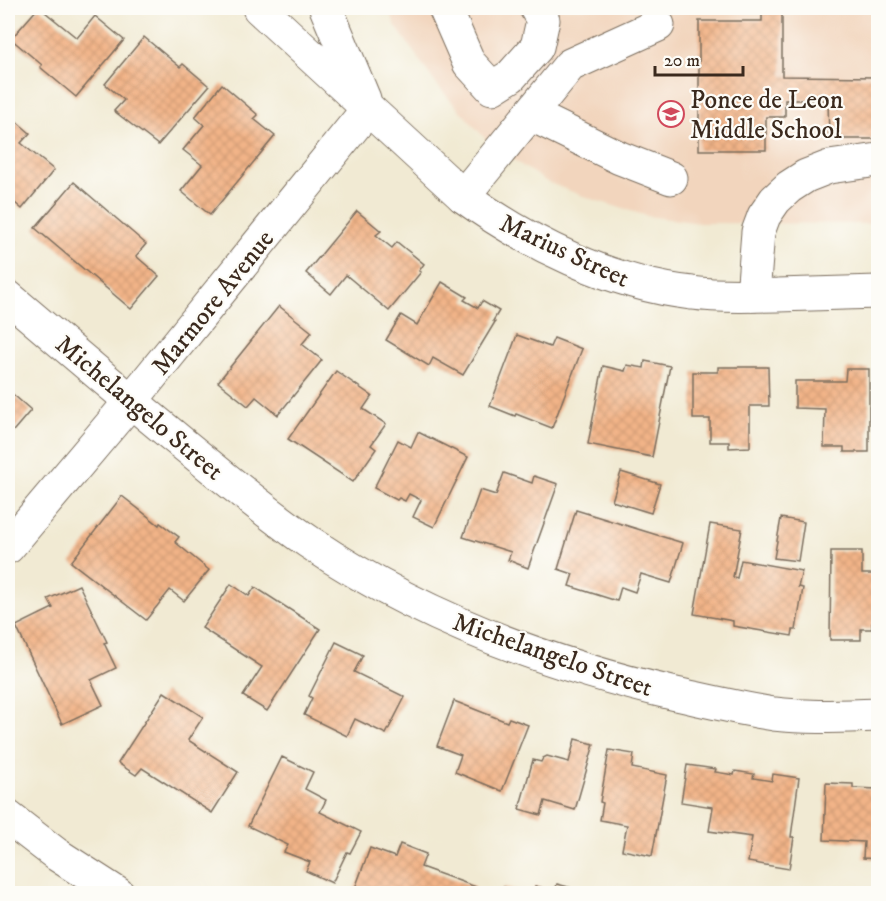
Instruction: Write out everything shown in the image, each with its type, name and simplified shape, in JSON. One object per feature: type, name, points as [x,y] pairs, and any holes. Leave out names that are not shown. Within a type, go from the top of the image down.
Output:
[{"type":"street","name":"Marius Street","points":[[259,8],[464,196],[490,215],[536,241],[596,268],[640,284],[692,294],[879,292]]},
{"type":"street","points":[[326,8],[368,109]]},
{"type":"street","points":[[445,8],[469,63],[492,88],[512,76],[537,47],[543,20],[536,8]]},
{"type":"street","points":[[464,196],[570,65],[658,25]]},
{"type":"street","name":"Marmore Avenue","points":[[8,547],[131,401],[368,109]]},
{"type":"street","points":[[530,114],[620,158],[670,178]]},
{"type":"street","points":[[753,295],[758,232],[764,216],[775,200],[806,176],[829,167],[879,160]]},
{"type":"street","name":"Michelangelo Street","points":[[8,297],[253,502],[312,544],[390,590],[458,624],[514,646],[628,683],[722,704],[775,714],[879,715]]},
{"type":"street","points":[[8,817],[56,854],[118,894]]},
{"type":"shaded area","name":"Ponce de Leon Middle School","points":[[389,8],[878,8],[878,224],[700,223],[647,216],[588,198],[547,182],[491,145],[436,84],[395,25]]},
{"type":"building","points":[[38,8],[77,38],[95,16],[124,40],[76,97],[11,39]]},
{"type":"building","points":[[762,8],[782,8],[782,76],[878,77],[878,139],[829,139],[828,100],[785,100],[785,117],[766,117],[766,150],[699,150],[699,21],[762,21]]},
{"type":"building","points":[[144,37],[180,67],[183,64],[209,86],[158,145],[114,111],[124,100],[105,84]]},
{"type":"building","points":[[222,84],[258,115],[254,119],[275,136],[210,215],[181,191],[202,165],[183,150],[204,125],[195,117]]},
{"type":"building","points":[[8,114],[30,133],[21,143],[54,170],[22,209],[8,197]]},
{"type":"building","points":[[74,182],[146,244],[136,256],[159,276],[131,309],[35,228]]},
{"type":"building","points":[[357,211],[381,231],[376,235],[392,248],[397,242],[424,264],[419,271],[421,272],[389,311],[346,275],[331,294],[306,273]]},
{"type":"building","points":[[442,282],[467,297],[464,300],[478,308],[482,301],[499,311],[493,321],[495,322],[463,375],[433,358],[429,366],[386,340],[401,315],[417,325]]},
{"type":"building","points":[[279,306],[312,332],[302,344],[322,360],[278,415],[256,397],[248,406],[218,382]]},
{"type":"building","points":[[517,335],[550,347],[554,338],[582,349],[552,428],[490,406]]},
{"type":"building","points":[[645,361],[670,366],[652,457],[588,444],[603,366],[625,371],[627,365],[644,368]]},
{"type":"building","points":[[718,367],[768,367],[769,406],[750,406],[750,447],[729,448],[729,442],[710,442],[710,419],[693,419],[693,372],[718,372]]},
{"type":"building","points":[[846,369],[869,369],[869,452],[844,452],[844,447],[824,447],[825,409],[795,408],[795,381],[845,381]]},
{"type":"building","points":[[336,371],[372,396],[363,409],[386,424],[371,445],[376,449],[353,482],[288,439]]},
{"type":"building","points":[[8,390],[31,410],[8,437]]},
{"type":"building","points":[[418,432],[468,457],[434,527],[413,517],[421,500],[409,494],[405,501],[399,498],[397,500],[374,488],[398,440],[411,447]]},
{"type":"building","points":[[621,472],[660,484],[651,513],[612,501]]},
{"type":"building","points":[[504,473],[532,483],[534,476],[558,484],[528,568],[508,560],[511,552],[463,537],[480,490],[496,495]]},
{"type":"building","points":[[122,496],[159,525],[160,523],[179,537],[175,542],[209,570],[184,601],[170,590],[146,620],[71,562]]},
{"type":"building","points":[[576,510],[683,543],[671,583],[641,574],[635,592],[621,587],[617,601],[569,586],[573,574],[558,569]]},
{"type":"building","points":[[781,518],[804,522],[798,561],[774,558]]},
{"type":"building","points":[[710,524],[742,529],[733,577],[737,578],[741,560],[802,571],[798,587],[803,588],[796,630],[793,630],[792,636],[733,626],[733,621],[694,614]]},
{"type":"building","points":[[831,551],[862,551],[862,574],[878,574],[878,623],[872,623],[872,629],[861,629],[861,640],[830,640]]},
{"type":"building","points":[[231,584],[249,596],[255,587],[320,629],[267,711],[243,696],[262,667],[202,628]]},
{"type":"building","points":[[79,585],[107,642],[104,643],[116,668],[91,680],[103,705],[62,724],[16,626],[53,608],[48,599]]},
{"type":"building","points":[[336,642],[363,655],[354,672],[405,697],[386,734],[355,719],[347,736],[304,715],[312,698],[309,696]]},
{"type":"building","points":[[164,692],[203,717],[188,740],[238,772],[212,813],[142,768],[136,775],[118,763]]},
{"type":"building","points":[[454,701],[507,722],[509,718],[528,725],[502,791],[455,772],[461,755],[437,746]]},
{"type":"building","points":[[575,739],[594,744],[575,810],[545,801],[541,815],[519,809],[533,760],[541,762],[547,756],[569,762]]},
{"type":"building","points":[[609,750],[634,754],[632,768],[667,775],[652,856],[622,850],[627,825],[600,820],[603,803],[600,802]]},
{"type":"building","points":[[282,757],[313,772],[305,789],[326,800],[320,812],[361,832],[350,853],[347,852],[332,883],[306,871],[310,862],[284,852],[288,845],[248,826]]},
{"type":"building","points":[[687,765],[716,769],[715,772],[734,775],[735,771],[754,774],[753,778],[772,781],[773,774],[799,778],[789,869],[748,862],[752,837],[709,831],[713,807],[681,802]]},
{"type":"building","points":[[826,783],[853,784],[853,788],[878,789],[878,859],[863,858],[864,842],[824,840]]},
{"type":"building","points":[[400,844],[426,854],[421,867],[476,887],[474,894],[360,894],[354,891],[370,848],[395,857]]},
{"type":"building","points":[[557,884],[591,894],[533,894],[535,886],[555,891]]},
{"type":"building","points":[[503,887],[527,893],[527,894],[502,894]]},
{"type":"place","name":"Ponce de Leon Middle School","points":[[671,114]]}]
